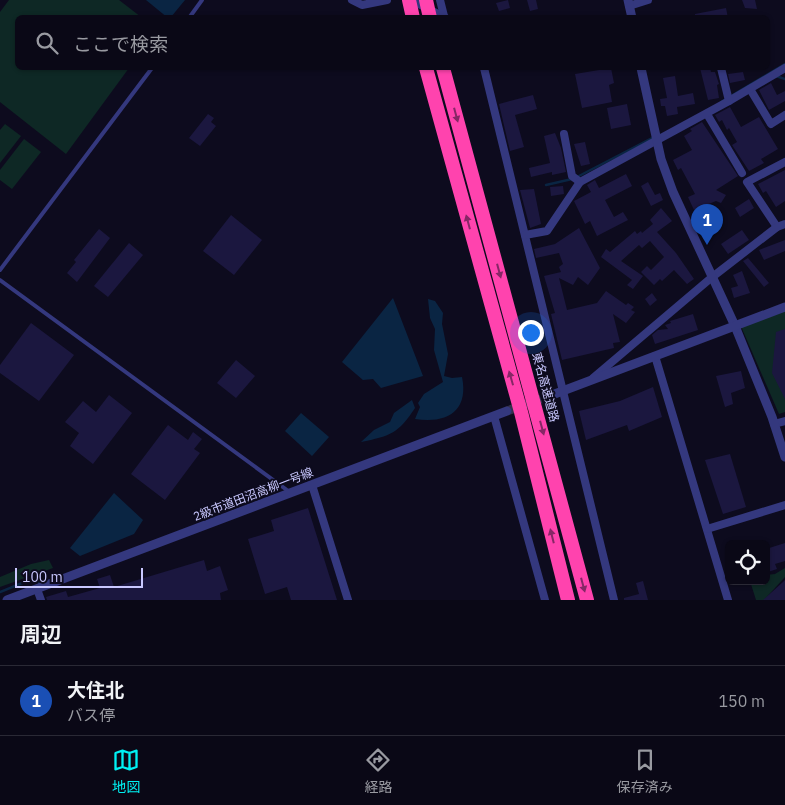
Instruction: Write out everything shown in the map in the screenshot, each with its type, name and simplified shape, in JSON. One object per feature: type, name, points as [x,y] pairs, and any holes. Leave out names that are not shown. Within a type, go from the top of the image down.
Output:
[{"type":"highway","points":[[410,0],[412,15]]},
{"type":"highway","points":[[426,0],[438,15]]},
{"type":"highway","points":[[427,70],[521,412],[568,600]]},
{"type":"highway","name":"東名高速道路","points":[[444,70],[587,600]]},
{"type":"street","points":[[352,0],[362,5],[387,0]]},
{"type":"street","points":[[410,0],[436,15]]},
{"type":"street","points":[[440,0],[440,15]]},
{"type":"street","points":[[628,3],[648,0]]},
{"type":"street","points":[[525,235],[547,231],[580,182],[657,142],[785,68]]},
{"type":"street","points":[[484,70],[614,600]]},
{"type":"street","points":[[641,70],[657,142],[673,192],[711,278],[735,326],[785,457]]},
{"type":"street","points":[[721,70],[729,101]]},
{"type":"street","points":[[750,89],[770,124],[785,115]]},
{"type":"street","points":[[706,114],[742,173]]},
{"type":"street","points":[[564,134],[572,176],[580,182]]},
{"type":"street","points":[[592,379],[711,278],[781,226],[746,182],[785,162]]},
{"type":"street","points":[[552,395],[785,307]]},
{"type":"street","points":[[654,356],[728,600]]},
{"type":"street","name":"2級市道田沼高柳一号線","points":[[7,600],[507,411]]},
{"type":"street","points":[[494,416],[545,600]]},
{"type":"street","points":[[774,424],[785,421]]},
{"type":"street","points":[[312,485],[348,600]]},
{"type":"street","points":[[707,529],[785,505]]},
{"type":"street","points":[[37,589],[41,600]]},
{"type":"lane","points":[[191,15],[202,0]]},
{"type":"lane","points":[[0,270],[150,70]]},
{"type":"lane","points":[[0,280],[291,493]]},
{"type":"green space","points":[[9,0],[119,0],[138,15],[15,15],[15,70],[128,70],[66,154],[0,102],[0,12]]},
{"type":"green space","points":[[5,124],[21,136],[0,163],[0,130]]},
{"type":"green space","points":[[24,139],[41,152],[12,189],[0,180],[0,170]]},
{"type":"green space","points":[[785,308],[785,412],[779,414],[740,324]]},
{"type":"green space","points":[[49,560],[53,568],[0,587],[0,577],[31,564]]},
{"type":"green space","points":[[785,568],[785,577],[764,600],[756,600],[751,585],[770,585],[770,575]]},
{"type":"water","points":[[146,0],[185,0],[173,15],[164,15]]},
{"type":"water","points":[[393,298],[423,376],[381,388],[373,379],[363,380],[342,362]]},
{"type":"water","points":[[428,299],[435,301],[443,313],[442,324],[448,354],[444,376],[452,378],[462,377],[463,389],[459,407],[453,413],[446,417],[426,420],[415,419],[420,407],[418,403],[424,394],[443,382],[434,350],[435,329],[430,318]]},
{"type":"water","points":[[412,400],[415,408],[398,429],[379,438],[361,442],[374,430],[390,422],[394,413]]},
{"type":"water","points":[[301,413],[329,437],[312,456],[285,431]]},
{"type":"water","points":[[114,493],[143,520],[134,534],[80,556],[70,548]]},
{"type":"building","points":[[508,0],[510,8],[499,11],[496,3]]},
{"type":"building","points":[[527,0],[536,0],[538,9],[530,11]]},
{"type":"building","points":[[742,0],[755,0],[757,9],[745,8]]},
{"type":"building","points":[[726,8],[727,15],[695,15]]},
{"type":"building","points":[[611,70],[614,83],[609,85],[612,102],[582,108],[575,74]]},
{"type":"building","points":[[700,70],[715,72],[719,84],[717,85],[719,98],[708,100]]},
{"type":"building","points":[[743,72],[745,80],[730,83],[728,74]]},
{"type":"building","points":[[675,76],[678,96],[693,93],[695,104],[677,107],[678,114],[667,116],[665,106],[661,106],[660,99],[667,98],[663,78]]},
{"type":"building","points":[[771,83],[777,95],[785,91],[785,101],[769,110],[759,90]]},
{"type":"building","points":[[533,95],[537,109],[515,115],[524,147],[510,151],[499,104]]},
{"type":"building","points":[[627,104],[631,125],[611,129],[607,108]]},
{"type":"building","points":[[730,107],[741,127],[759,117],[778,149],[761,159],[764,163],[749,171],[732,145],[737,142],[729,128],[727,130],[722,120],[719,122],[715,115]]},
{"type":"building","points":[[208,114],[214,118],[211,122],[216,126],[200,146],[189,138]]},
{"type":"building","points":[[702,122],[738,176],[716,190],[726,195],[721,203],[716,201],[694,210],[688,197],[695,194],[681,168],[678,170],[673,160],[692,150],[684,136],[692,131],[690,129]]},
{"type":"building","points":[[555,133],[561,148],[566,172],[552,175],[552,172],[531,177],[529,168],[550,163],[544,136]]},
{"type":"building","points":[[585,142],[590,164],[581,166],[574,144]]},
{"type":"building","points":[[785,170],[785,201],[776,207],[766,191],[763,193],[758,184]]},
{"type":"building","points":[[626,174],[632,186],[605,200],[614,217],[623,212],[628,220],[597,236],[590,221],[585,224],[574,201],[591,192],[587,185],[595,180],[599,188]]},
{"type":"building","points":[[648,182],[655,195],[660,193],[663,200],[651,206],[641,186]]},
{"type":"building","points":[[563,186],[564,194],[551,196],[550,187]]},
{"type":"building","points":[[534,189],[541,224],[530,228],[520,190]]},
{"type":"building","points":[[749,199],[754,208],[740,217],[735,208]]},
{"type":"building","points":[[661,208],[672,221],[657,232],[676,253],[694,279],[687,284],[674,270],[662,281],[660,279],[654,285],[641,272],[647,266],[651,270],[664,257],[650,241],[642,248],[639,245],[621,261],[643,276],[633,289],[627,285],[632,280],[601,257],[606,249],[610,252],[635,231],[637,234],[641,231],[642,233],[653,224],[650,220]]},
{"type":"building","points":[[231,215],[262,240],[234,275],[203,251]]},
{"type":"building","points":[[579,228],[600,268],[588,285],[578,277],[573,285],[559,278],[567,310],[597,303],[606,291],[626,305],[628,303],[634,307],[631,310],[635,312],[626,323],[613,314],[620,342],[613,343],[614,348],[562,360],[551,314],[555,313],[544,276],[561,272],[559,267],[563,264],[559,253],[536,258],[534,249],[555,244]]},
{"type":"building","points":[[99,229],[110,238],[77,282],[67,273],[76,262],[74,260]]},
{"type":"building","points":[[742,230],[749,240],[728,254],[721,244]]},
{"type":"building","points":[[785,240],[785,251],[764,260],[759,250]]},
{"type":"building","points":[[129,243],[143,255],[108,297],[94,286]]},
{"type":"building","points":[[748,258],[769,283],[764,287],[743,261]]},
{"type":"building","points":[[742,271],[750,293],[734,298],[731,288],[738,286],[733,275]]},
{"type":"building","points":[[652,293],[657,300],[650,306],[645,299]]},
{"type":"building","points":[[693,314],[698,330],[655,344],[652,335],[658,330],[668,329],[665,325],[671,323],[670,321]]},
{"type":"building","points":[[31,323],[74,355],[39,401],[0,373],[0,365]]},
{"type":"building","points":[[785,329],[785,399],[772,373],[776,332]]},
{"type":"building","points":[[236,360],[255,376],[236,398],[217,383]]},
{"type":"building","points":[[741,371],[745,388],[731,393],[733,404],[725,407],[716,376]]},
{"type":"building","points":[[653,387],[662,417],[629,431],[627,425],[586,440],[579,411],[620,401]]},
{"type":"building","points":[[109,395],[132,413],[93,464],[70,446],[79,433],[65,422],[83,401],[96,412]]},
{"type":"building","points":[[168,425],[188,440],[193,432],[202,439],[194,449],[200,453],[165,500],[131,474]]},
{"type":"building","points":[[730,454],[746,507],[723,514],[705,460]]},
{"type":"building","points":[[308,508],[337,600],[291,600],[287,587],[265,594],[248,539],[274,531],[271,520]]},
{"type":"building","points":[[785,543],[785,561],[775,564],[777,569],[770,571],[770,548]]},
{"type":"building","points":[[204,560],[207,571],[220,566],[228,590],[220,593],[221,600],[47,600],[46,597],[66,591],[68,597],[100,588],[97,579],[110,575],[114,587]]},
{"type":"building","points":[[785,580],[785,600],[763,600],[783,582]]},
{"type":"building","points":[[643,581],[648,600],[624,600],[624,598],[639,594],[636,583]]},
{"type":"waterway","points":[[721,102],[785,64]]},
{"type":"waterway","points":[[776,76],[785,79]]},
{"type":"waterway","points":[[577,177],[654,137]]},
{"type":"waterway","points":[[546,185],[572,179]]},
{"type":"waterway","points":[[0,592],[37,577],[40,585]]},
{"type":"tunnel","points":[[507,411],[552,395]]},
{"type":"place","name":"大住北","points":[[707,245]]}]
